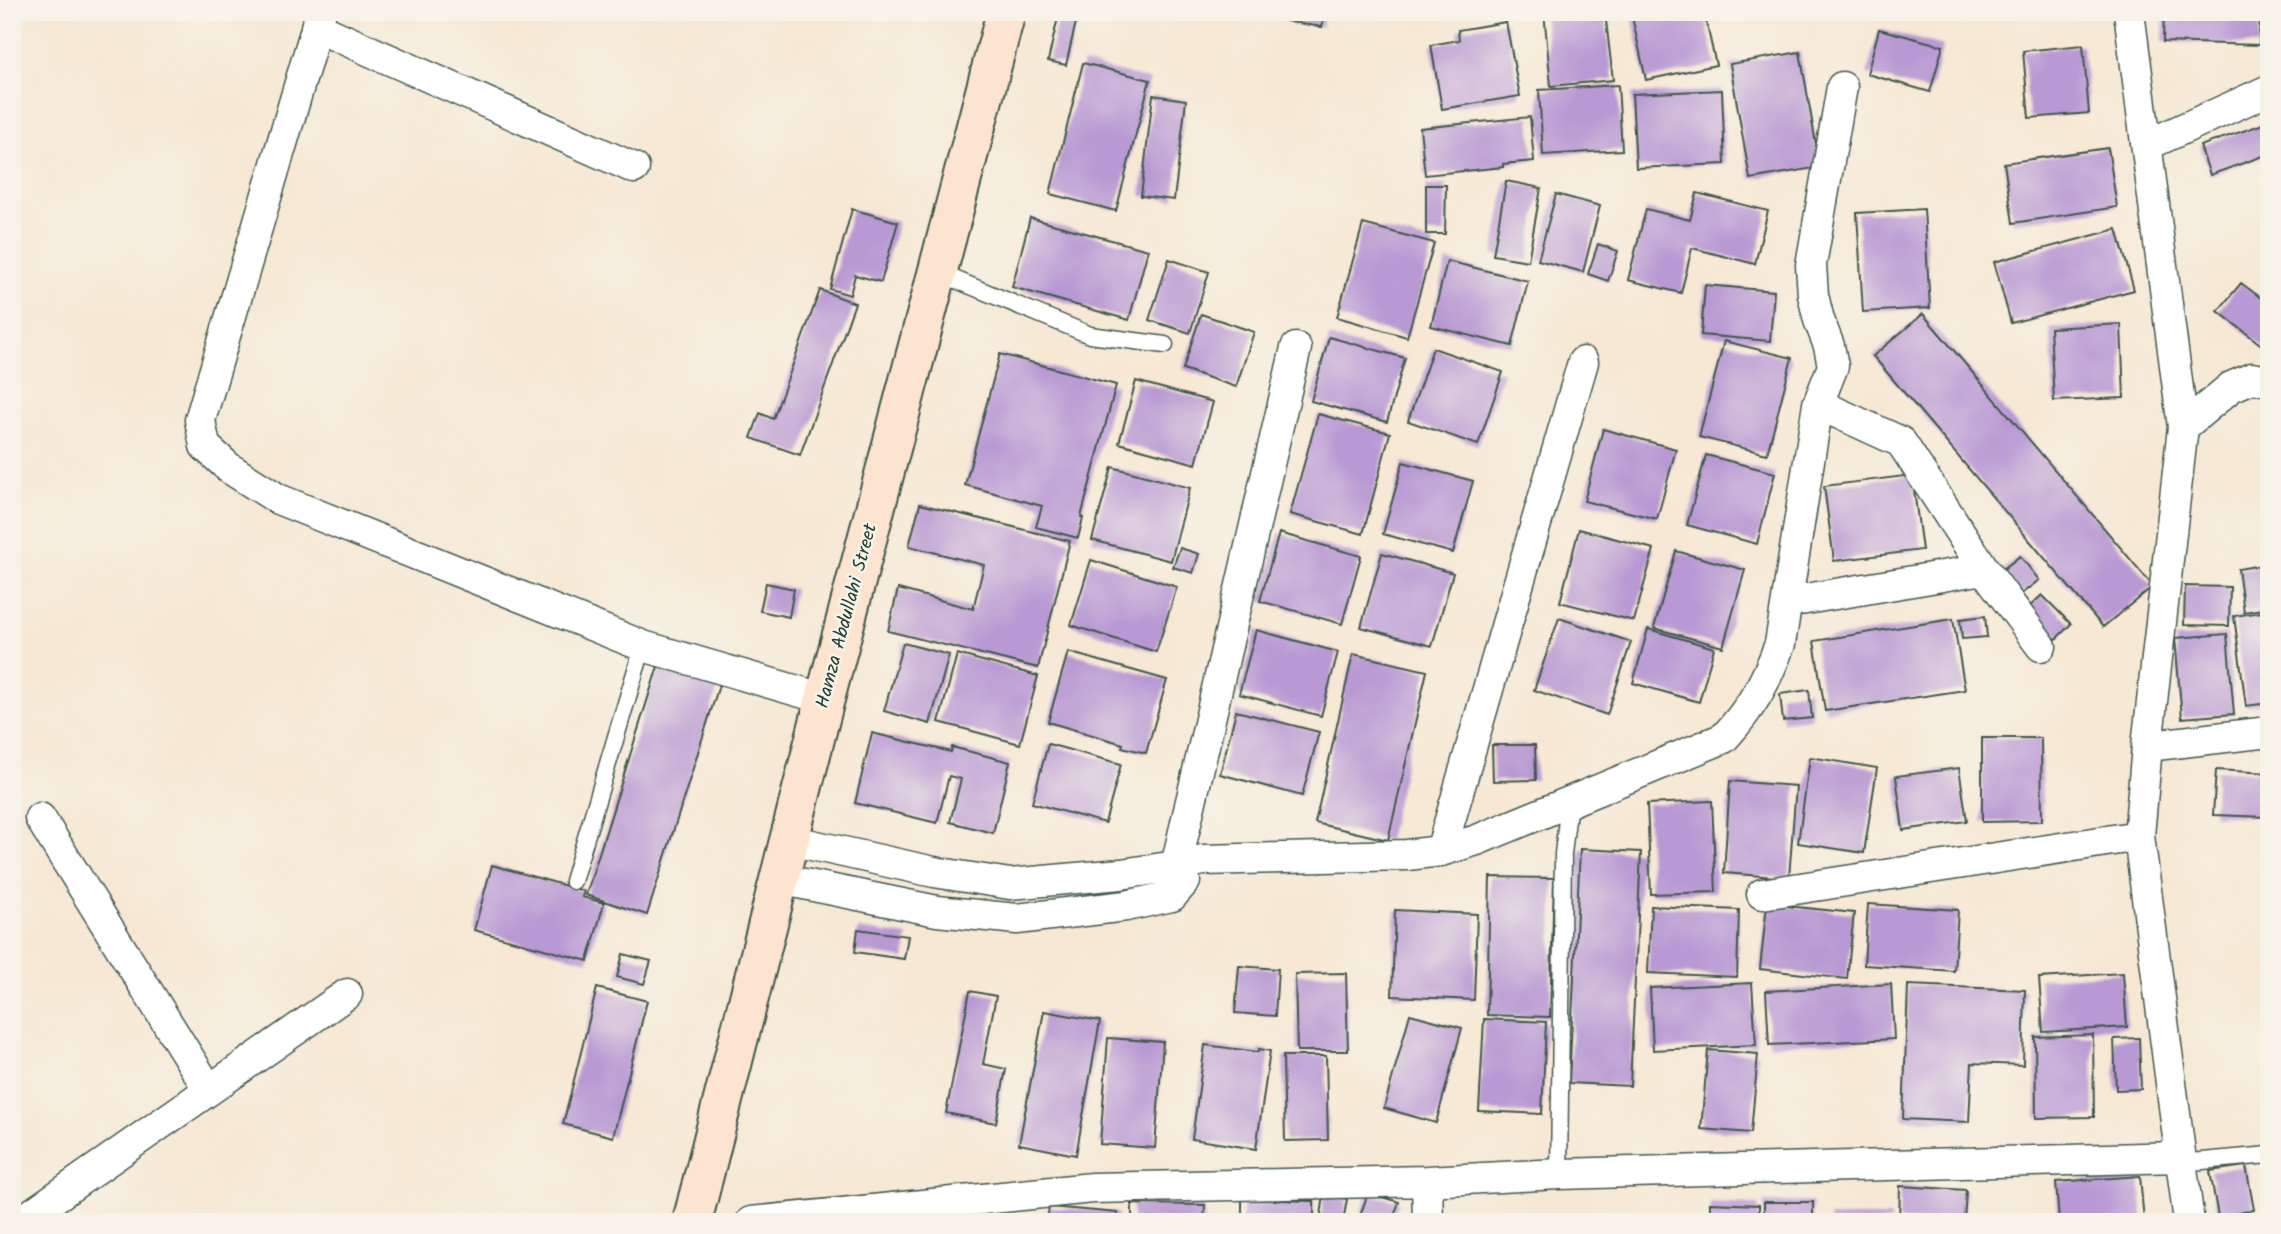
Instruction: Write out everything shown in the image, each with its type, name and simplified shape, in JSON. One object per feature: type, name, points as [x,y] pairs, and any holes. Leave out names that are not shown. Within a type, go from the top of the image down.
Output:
[{"type":"street","name":"Hamza Abdullahi Street","points":[[692,1222],[825,699],[1006,12]]},
{"type":"street","points":[[2129,12],[2183,427],[2139,836],[2189,1222]]},
{"type":"street","points":[[634,168],[318,20],[200,420],[205,446],[229,468],[278,499],[643,646],[825,699]]},
{"type":"street","points":[[789,840],[934,872],[1010,884],[1121,874],[1190,863],[1407,855],[1441,851],[1477,840],[1724,738],[1746,714],[1766,681],[1780,645],[1818,404],[1833,366],[1816,307],[1811,265],[1842,87]]},
{"type":"street","points":[[2147,145],[2269,90]]},
{"type":"street","points":[[779,879],[937,911],[1017,919],[1126,906],[1172,896],[1190,863],[1296,348]]},
{"type":"street","points":[[1441,851],[1583,362]]},
{"type":"street","points":[[2183,427],[2231,387],[2252,378],[2269,381]]},
{"type":"street","points":[[1818,404],[1901,442],[1984,569],[2041,646]]},
{"type":"street","points":[[1788,602],[1984,569]]},
{"type":"street","points":[[2147,746],[2269,732]]},
{"type":"street","points":[[40,818],[209,1090]]},
{"type":"street","points":[[1762,894],[2139,836]]},
{"type":"street","points":[[20,1222],[347,994]]},
{"type":"street","points":[[751,1222],[1092,1188],[2180,1160]]},
{"type":"street","points":[[1427,1181],[1428,1222]]},
{"type":"lane","points":[[937,272],[1090,335],[1165,345]]},
{"type":"lane","points":[[573,881],[643,646]]},
{"type":"lane","points":[[1559,1174],[1563,854],[1569,803]]},
{"type":"lane","points":[[2180,1160],[2269,1155]]},
{"type":"building","points":[[1288,12],[1325,12],[1322,27],[1286,21]]},
{"type":"building","points":[[1544,12],[1605,12],[1613,80],[1551,86]]},
{"type":"building","points":[[1631,12],[1704,12],[1716,65],[1646,80]]},
{"type":"building","points":[[2164,12],[2260,12],[2259,45],[2163,42]]},
{"type":"building","points":[[1059,13],[1077,18],[1066,65],[1048,61]]},
{"type":"building","points":[[1506,22],[1520,96],[1442,109],[1431,45],[1459,40],[1458,30]]},
{"type":"building","points":[[1879,29],[1943,46],[1930,92],[1867,74]]},
{"type":"building","points":[[2083,45],[2089,113],[2029,118],[2023,51]]},
{"type":"building","points":[[1800,52],[1820,167],[1750,179],[1730,64]]},
{"type":"building","points":[[1083,63],[1150,80],[1116,211],[1050,194]]},
{"type":"building","points":[[1618,85],[1622,150],[1543,155],[1539,90]]},
{"type":"building","points":[[1722,90],[1725,164],[1636,168],[1632,94]]},
{"type":"building","points":[[1153,95],[1186,100],[1174,200],[1141,196]]},
{"type":"building","points":[[1530,117],[1534,161],[1425,175],[1420,128]]},
{"type":"building","points":[[2263,124],[2269,141],[2269,154],[2210,175],[2200,146]]},
{"type":"building","points":[[2108,148],[2117,207],[2013,223],[2004,163]]},
{"type":"building","points":[[1506,181],[1541,188],[1528,261],[1493,255]]},
{"type":"building","points":[[1426,185],[1446,185],[1445,234],[1426,234]]},
{"type":"building","points":[[1697,193],[1768,211],[1755,264],[1692,248],[1681,293],[1628,280],[1646,209],[1690,220]]},
{"type":"building","points":[[1556,194],[1600,206],[1583,272],[1538,260]]},
{"type":"building","points":[[852,209],[898,222],[881,282],[855,275],[850,295],[830,289]]},
{"type":"building","points":[[1924,209],[1930,308],[1863,312],[1857,213]]},
{"type":"building","points":[[1030,218],[1148,250],[1129,320],[1012,287]]},
{"type":"building","points":[[1363,224],[1434,243],[1407,337],[1337,317]]},
{"type":"building","points":[[2117,229],[2134,290],[2011,323],[1994,262]]},
{"type":"building","points":[[1598,244],[1618,251],[1608,281],[1588,274]]},
{"type":"building","points":[[1169,259],[1209,272],[1190,333],[1149,320]]},
{"type":"building","points":[[1447,261],[1528,281],[1512,346],[1431,326]]},
{"type":"building","points":[[2241,283],[2269,304],[2269,351],[2218,311]]},
{"type":"building","points":[[1705,285],[1774,291],[1770,341],[1701,335]]},
{"type":"building","points":[[820,290],[855,303],[800,455],[751,438],[760,413],[773,419]]},
{"type":"building","points":[[1201,314],[1254,332],[1236,387],[1183,369]]},
{"type":"building","points":[[1923,314],[2153,586],[2103,627],[1873,356]]},
{"type":"building","points":[[2121,324],[2124,398],[2054,401],[2050,328]]},
{"type":"building","points":[[1329,337],[1405,358],[1387,422],[1311,401]]},
{"type":"building","points":[[1724,341],[1792,358],[1767,454],[1699,437]]},
{"type":"building","points":[[1433,348],[1503,372],[1478,445],[1408,421]]},
{"type":"building","points":[[1000,354],[1116,385],[1081,517],[1083,518],[1078,538],[1036,527],[1042,506],[965,485]]},
{"type":"building","points":[[1136,381],[1213,402],[1196,464],[1119,443]]},
{"type":"building","points":[[1318,414],[1390,433],[1363,534],[1290,514]]},
{"type":"building","points":[[1603,429],[1676,449],[1657,519],[1584,501]]},
{"type":"building","points":[[1706,455],[1775,473],[1757,544],[1687,525]]},
{"type":"building","points":[[1403,462],[1473,481],[1453,553],[1383,534]]},
{"type":"building","points":[[1112,467],[1190,488],[1171,561],[1092,540]]},
{"type":"building","points":[[1912,475],[1922,550],[1834,561],[1824,486]]},
{"type":"building","points":[[920,504],[1070,541],[1038,668],[888,631],[898,589],[973,609],[984,565],[909,546]]},
{"type":"building","points":[[1579,529],[1654,549],[1634,621],[1560,602]]},
{"type":"building","points":[[1279,533],[1361,556],[1342,624],[1260,601]]},
{"type":"building","points":[[1180,548],[1199,554],[1193,573],[1173,567]]},
{"type":"building","points":[[1676,551],[1745,570],[1723,647],[1654,628]]},
{"type":"building","points":[[1382,553],[1453,573],[1432,646],[1361,627]]},
{"type":"building","points":[[2020,556],[2039,580],[2021,594],[2002,570]]},
{"type":"building","points":[[1091,560],[1177,587],[1156,652],[1071,625]]},
{"type":"building","points":[[2269,564],[2269,608],[2244,612],[2238,569]]},
{"type":"building","points":[[766,583],[794,589],[789,617],[760,611]]},
{"type":"building","points":[[2185,586],[2230,587],[2229,626],[2184,625]]},
{"type":"building","points":[[2042,595],[2071,624],[2055,640],[2026,610]]},
{"type":"building","points":[[2269,611],[2269,703],[2246,706],[2234,616]]},
{"type":"building","points":[[1985,616],[1987,637],[1962,639],[1960,619]]},
{"type":"building","points":[[1559,618],[1631,642],[1607,715],[1534,690]]},
{"type":"building","points":[[1953,619],[1965,690],[1825,711],[1814,641]]},
{"type":"building","points":[[1648,629],[1714,648],[1699,702],[1633,683]]},
{"type":"building","points":[[1256,630],[1338,652],[1321,716],[1239,694]]},
{"type":"building","points":[[2227,634],[2234,714],[2182,718],[2175,638]]},
{"type":"building","points":[[903,643],[949,655],[930,724],[884,711]]},
{"type":"building","points":[[1068,652],[1167,680],[1146,753],[1048,722]]},
{"type":"building","points":[[957,654],[1038,676],[1020,744],[939,722]]},
{"type":"building","points":[[1353,654],[1427,671],[1388,840],[1315,823]]},
{"type":"building","points":[[659,663],[720,682],[647,915],[586,895]]},
{"type":"building","points":[[1809,690],[1812,718],[1783,721],[1780,694]]},
{"type":"building","points":[[1236,711],[1319,732],[1302,796],[1220,774]]},
{"type":"building","points":[[872,733],[951,752],[952,747],[1010,762],[993,833],[950,822],[961,779],[949,776],[937,823],[855,803]]},
{"type":"building","points":[[1982,738],[2041,738],[2042,821],[1982,822]]},
{"type":"building","points":[[1048,744],[1121,764],[1105,823],[1032,803]]},
{"type":"building","points":[[1492,745],[1535,745],[1536,780],[1493,781]]},
{"type":"building","points":[[1810,757],[1877,768],[1864,853],[1798,843]]},
{"type":"building","points":[[1959,768],[1967,821],[1903,830],[1896,776]]},
{"type":"building","points":[[2216,770],[2269,773],[2269,817],[2213,815]]},
{"type":"building","points":[[1730,781],[1796,786],[1789,878],[1724,873]]},
{"type":"building","points":[[1712,801],[1716,892],[1651,894],[1647,804]]},
{"type":"building","points":[[1580,849],[1641,852],[1630,1086],[1569,1083]]},
{"type":"building","points":[[492,865],[584,891],[582,897],[604,903],[588,961],[474,930]]},
{"type":"building","points":[[1490,877],[1554,878],[1550,1017],[1487,1015]]},
{"type":"building","points":[[1767,904],[1854,913],[1847,979],[1760,969]]},
{"type":"building","points":[[1868,904],[1958,910],[1954,971],[1864,965]]},
{"type":"building","points":[[1651,906],[1739,910],[1737,977],[1648,973]]},
{"type":"building","points":[[1395,910],[1477,914],[1474,1000],[1392,996]]},
{"type":"building","points":[[858,929],[908,936],[904,959],[855,952]]},
{"type":"building","points":[[623,954],[651,961],[644,984],[617,977]]},
{"type":"building","points":[[1239,966],[1278,969],[1275,1016],[1235,1013]]},
{"type":"building","points":[[1346,973],[1348,1051],[1297,1051],[1295,974]]},
{"type":"building","points":[[2123,973],[2127,1027],[2043,1032],[2039,978]]},
{"type":"building","points":[[1752,983],[1756,1045],[1653,1050],[1650,988]]},
{"type":"building","points":[[1891,984],[1894,1039],[1769,1045],[1766,991]]},
{"type":"building","points":[[1908,985],[2025,990],[2023,1065],[1972,1063],[1969,1122],[1903,1119]]},
{"type":"building","points":[[597,988],[647,1001],[613,1137],[563,1124]]},
{"type":"building","points":[[970,991],[996,996],[983,1064],[1006,1069],[996,1123],[946,1113]]},
{"type":"building","points":[[1044,1011],[1100,1021],[1076,1155],[1019,1144]]},
{"type":"building","points":[[1410,1014],[1462,1028],[1436,1123],[1384,1108]]},
{"type":"building","points":[[1484,1019],[1546,1022],[1542,1114],[1479,1111]]},
{"type":"building","points":[[2093,1035],[2094,1117],[2036,1118],[2035,1037]]},
{"type":"building","points":[[1108,1038],[1163,1042],[1155,1148],[1100,1144]]},
{"type":"building","points":[[2139,1038],[2141,1089],[2116,1090],[2114,1039]]},
{"type":"building","points":[[1205,1045],[1270,1051],[1256,1149],[1192,1139]]},
{"type":"building","points":[[1708,1050],[1758,1054],[1751,1133],[1701,1129]]},
{"type":"building","points":[[1283,1056],[1326,1056],[1328,1140],[1285,1141]]},
{"type":"building","points":[[2246,1166],[2254,1210],[2218,1217],[2210,1171]]},
{"type":"building","points":[[2140,1176],[2144,1222],[2059,1222],[2056,1182]]},
{"type":"building","points":[[1900,1186],[1966,1190],[1964,1222],[1899,1221]]},
{"type":"building","points":[[1368,1193],[1399,1202],[1392,1222],[1378,1222],[1360,1216]]},
{"type":"building","points":[[1324,1195],[1347,1199],[1343,1222],[1320,1222]]},
{"type":"building","points":[[1242,1199],[1314,1201],[1314,1222],[1242,1222]]},
{"type":"building","points":[[1764,1202],[1813,1202],[1813,1222],[1764,1222]]},
{"type":"building","points":[[1710,1203],[1759,1205],[1759,1222],[1710,1222]]},
{"type":"building","points":[[1132,1204],[1205,1205],[1204,1222],[1132,1222]]},
{"type":"building","points":[[1049,1207],[1118,1213],[1117,1222],[1047,1222]]},
{"type":"building","points":[[1470,1217],[1513,1220],[1513,1222],[1470,1222]]},
{"type":"building","points":[[1829,1217],[1891,1217],[1891,1222],[1829,1222]]},
{"type":"building","points":[[1636,1218],[1656,1220],[1656,1222],[1636,1222]]}]
